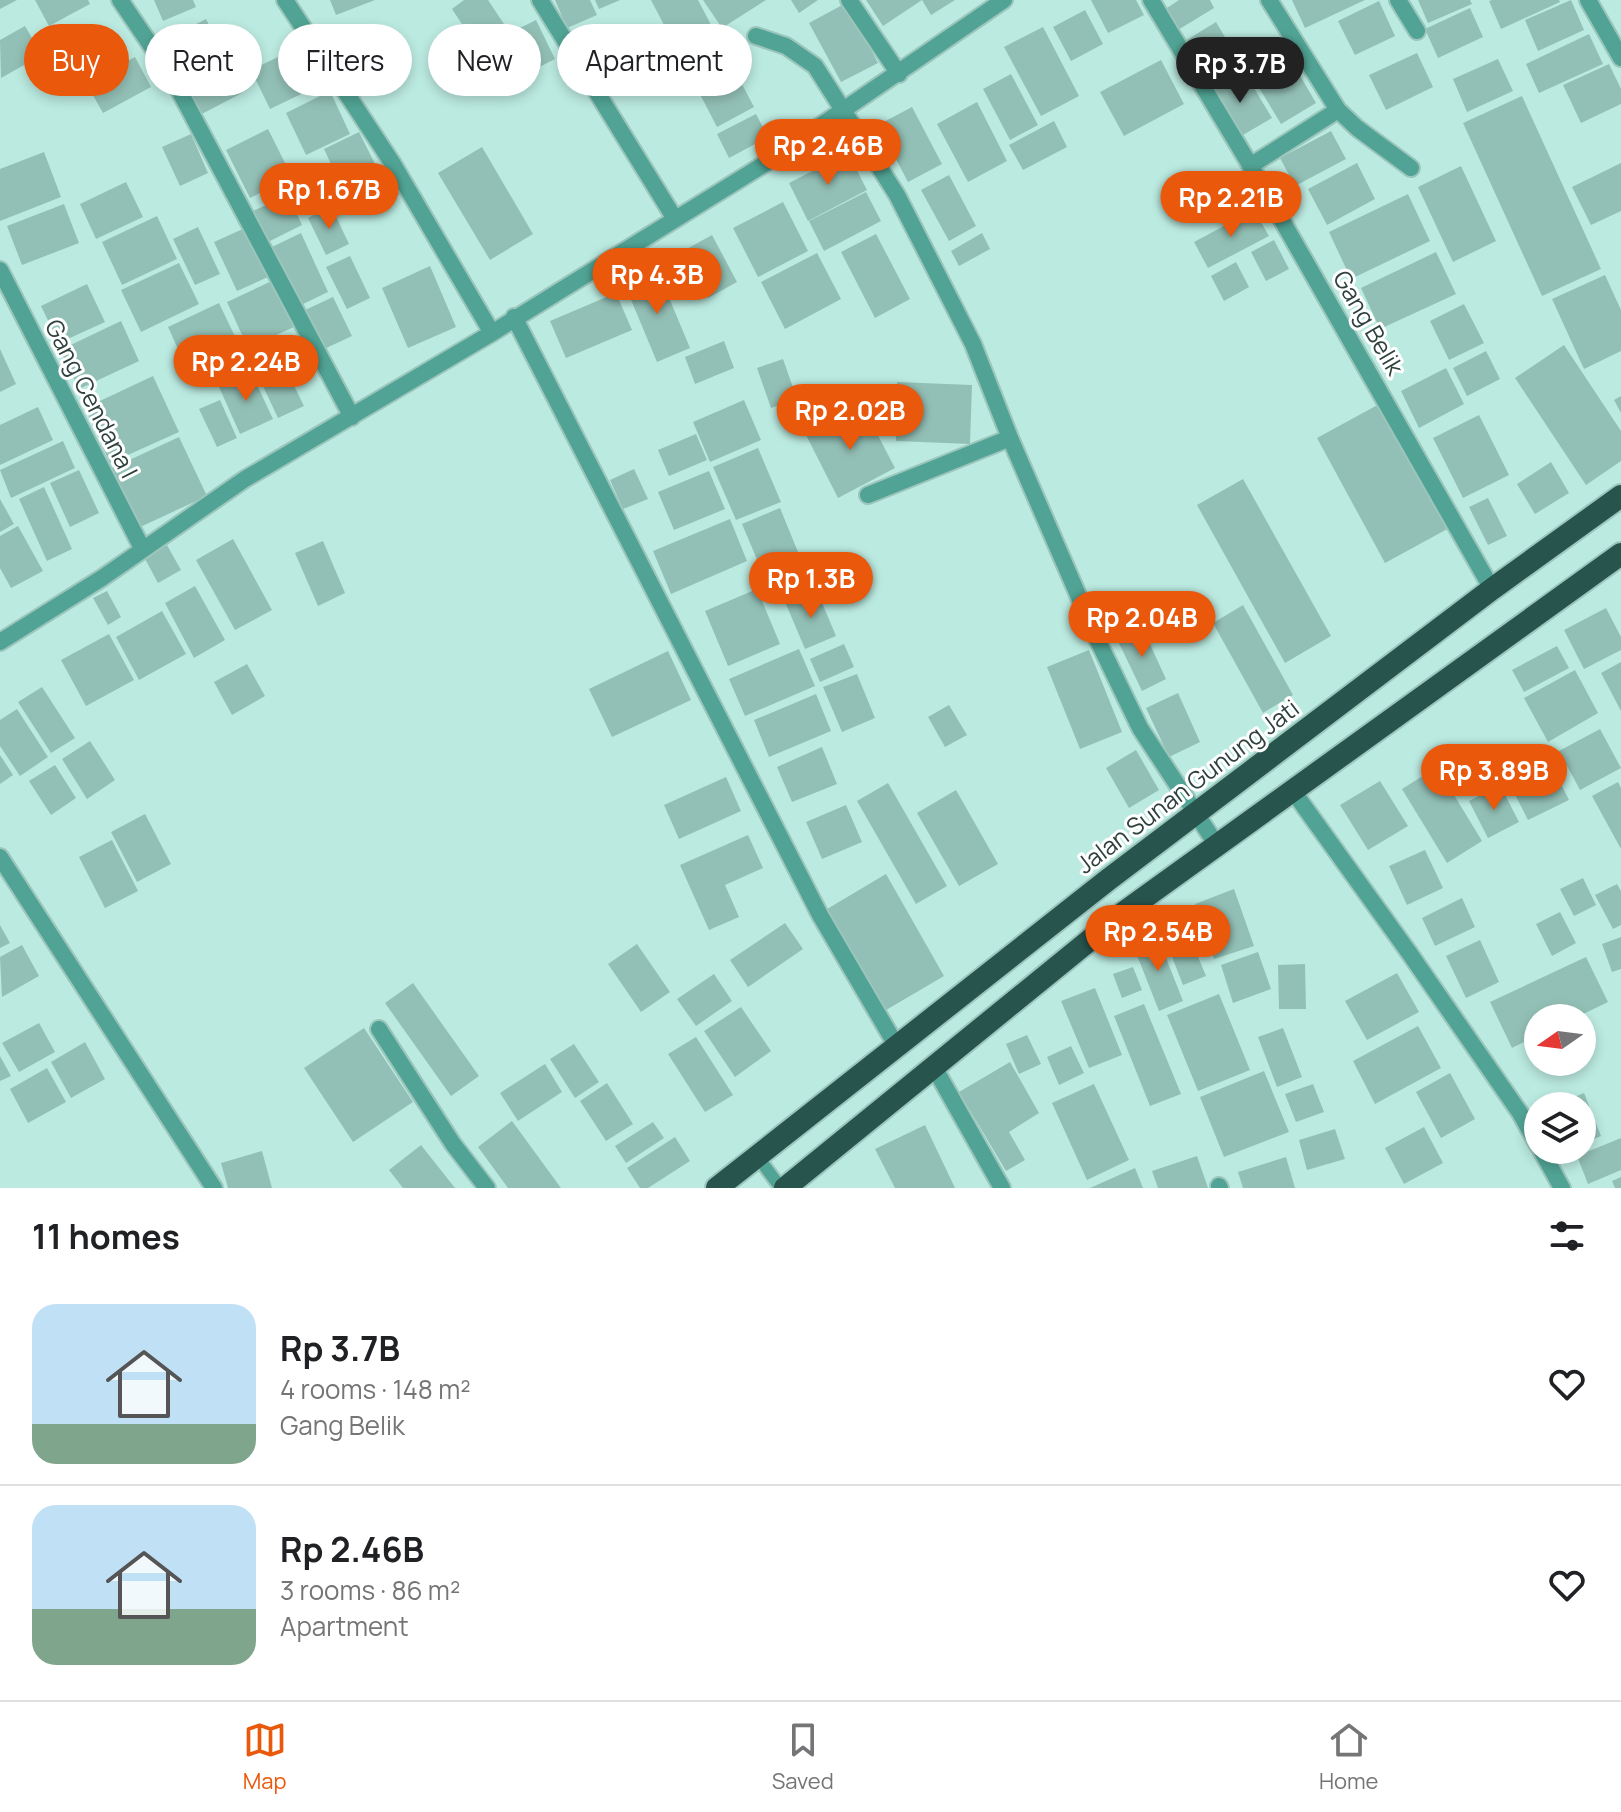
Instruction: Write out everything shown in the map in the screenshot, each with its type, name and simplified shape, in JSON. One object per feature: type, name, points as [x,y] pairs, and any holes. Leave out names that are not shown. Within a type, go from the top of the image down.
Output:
[{"type":"highway","name":"Jalan Sunan Gunung Jati","points":[[717,1188],[896,1045],[1195,815],[1492,589],[1621,496]]},
{"type":"highway","points":[[783,1188],[1123,913],[1621,554]]},
{"type":"street","points":[[120,0],[171,75],[352,417]]},
{"type":"street","points":[[286,0],[393,164],[492,333]]},
{"type":"street","points":[[540,0],[675,219]]},
{"type":"street","points":[[849,0],[899,74]]},
{"type":"street","name":"Gang Belik","points":[[1151,0],[1250,166],[1492,589]]},
{"type":"street","points":[[1269,0],[1338,110],[1411,168]]},
{"type":"street","points":[[1398,0],[1417,31]]},
{"type":"street","points":[[1588,0],[1621,58]]},
{"type":"street","points":[[2,636],[102,578],[245,479],[492,333],[766,163],[899,74],[993,3]]},
{"type":"street","points":[[756,36],[786,46],[815,66],[897,195],[973,344],[1010,438],[1140,728],[1216,844]]},
{"type":"street","points":[[1250,166],[1338,110]]},
{"type":"street","name":"Gang Cendana I","points":[[0,270],[142,548]]},
{"type":"street","points":[[514,317],[820,915],[896,1045]]},
{"type":"street","points":[[868,495],[1010,438]]},
{"type":"street","points":[[1293,791],[1524,1120]]},
{"type":"street","points":[[0,857],[214,1188]]},
{"type":"street","points":[[379,1029],[453,1144],[487,1188]]},
{"type":"street","points":[[934,1067],[1002,1188]]},
{"type":"street","points":[[1549,1164],[1562,1188]]},
{"type":"lane","points":[[757,1156],[783,1188]]},
{"type":"building","points":[[0,0],[17,0],[0,9]]},
{"type":"building","points":[[35,0],[88,0],[90,4],[48,24]]},
{"type":"building","points":[[154,0],[193,0],[196,7],[163,21]]},
{"type":"building","points":[[330,0],[375,0],[336,15]]},
{"type":"building","points":[[464,0],[488,0],[504,24],[462,24],[452,9]]},
{"type":"building","points":[[555,0],[590,0],[597,15],[576,24],[565,24]]},
{"type":"building","points":[[595,0],[620,0],[599,9]]},
{"type":"building","points":[[651,0],[698,0],[711,24],[663,24]]},
{"type":"building","points":[[703,0],[766,0],[728,24],[719,24]]},
{"type":"building","points":[[791,0],[818,0],[799,13]]},
{"type":"building","points":[[866,0],[922,0],[883,26]]},
{"type":"building","points":[[922,0],[955,0],[931,15]]},
{"type":"building","points":[[1091,0],[1136,0],[1144,15],[1108,33]]},
{"type":"building","points":[[1179,0],[1210,0],[1214,8],[1173,33],[1161,12]]},
{"type":"building","points":[[1292,0],[1365,0],[1305,28]]},
{"type":"building","points":[[1418,0],[1470,0],[1472,4],[1428,23]]},
{"type":"building","points":[[1571,0],[1584,30],[1538,51],[1525,20]]},
{"type":"building","points":[[1379,1],[1395,36],[1355,55],[1338,21]]},
{"type":"building","points":[[1489,1],[1560,2],[1501,29]]},
{"type":"building","points":[[846,3],[878,63],[841,82],[809,23]]},
{"type":"building","points":[[1470,8],[1483,37],[1438,58],[1425,29]]},
{"type":"building","points":[[1085,10],[1103,44],[1071,61],[1053,27]]},
{"type":"building","points":[[1216,22],[1232,49],[1195,70],[1180,44]]},
{"type":"building","points":[[24,27],[24,65],[1,78],[0,40]]},
{"type":"building","points":[[1043,27],[1079,96],[1041,116],[1004,47]]},
{"type":"building","points":[[541,30],[555,59],[541,66]]},
{"type":"building","points":[[1589,34],[1603,64],[1539,93],[1526,64]]},
{"type":"building","points":[[1417,53],[1433,87],[1386,110],[1369,75]]},
{"type":"building","points":[[1288,55],[1316,103],[1281,124],[1252,76]]},
{"type":"building","points":[[135,57],[145,76],[145,90],[103,113],[93,96],[129,96],[129,60]]},
{"type":"building","points":[[278,57],[278,96],[297,96],[270,109],[262,93],[262,65]]},
{"type":"building","points":[[1498,59],[1513,91],[1467,112],[1453,79]]},
{"type":"building","points":[[1161,60],[1184,104],[1124,136],[1100,92]]},
{"type":"building","points":[[1609,64],[1621,89],[1621,104],[1581,123],[1563,85]]},
{"type":"building","points":[[1243,70],[1272,118],[1236,139],[1208,91]]},
{"type":"building","points":[[1011,74],[1038,125],[1010,140],[983,89]]},
{"type":"building","points":[[186,96],[236,96],[196,117]]},
{"type":"building","points":[[320,96],[332,96],[350,134],[306,155],[286,113]]},
{"type":"building","points":[[701,96],[748,96],[754,107],[717,127]]},
{"type":"building","points":[[1522,96],[1601,269],[1542,296],[1463,123]]},
{"type":"building","points":[[977,102],[1007,161],[968,182],[937,124]]},
{"type":"building","points":[[912,107],[942,164],[908,182],[878,125]]},
{"type":"building","points":[[756,114],[768,137],[729,158],[717,134]]},
{"type":"building","points":[[1054,121],[1067,147],[1023,170],[1009,145]]},
{"type":"building","points":[[268,129],[292,177],[250,198],[226,150]]},
{"type":"building","points":[[1331,131],[1346,159],[1295,186],[1280,158]]},
{"type":"building","points":[[359,132],[375,164],[339,181],[324,149]]},
{"type":"building","points":[[191,134],[208,173],[180,186],[162,147]]},
{"type":"building","points":[[482,147],[533,234],[490,260],[438,173]]},
{"type":"building","points":[[44,152],[61,197],[0,221],[0,169]]},
{"type":"building","points":[[848,153],[867,190],[808,221],[789,183]]},
{"type":"building","points":[[1357,163],[1375,199],[1327,225],[1308,189]]},
{"type":"building","points":[[1621,163],[1621,211],[1591,225],[1572,187]]},
{"type":"building","points":[[326,164],[339,193],[311,207],[297,178]]},
{"type":"building","points":[[1461,166],[1496,241],[1453,262],[1418,187]]},
{"type":"building","points":[[386,169],[399,195],[365,211],[352,185]]},
{"type":"building","points":[[949,175],[976,226],[949,241],[921,190]]},
{"type":"building","points":[[126,182],[143,217],[96,239],[80,204]]},
{"type":"building","points":[[866,192],[881,221],[824,251],[809,221]]},
{"type":"building","points":[[1408,194],[1430,241],[1351,279],[1329,232]]},
{"type":"building","points":[[288,195],[302,225],[268,242],[253,211]]},
{"type":"building","points":[[783,202],[808,251],[758,277],[733,228]]},
{"type":"building","points":[[64,204],[79,243],[22,265],[7,226]]},
{"type":"building","points":[[331,206],[349,244],[326,255],[308,218]]},
{"type":"building","points":[[1254,210],[1269,236],[1208,268],[1194,242]]},
{"type":"building","points":[[157,216],[177,259],[122,285],[102,242]]},
{"type":"building","points":[[198,227],[220,274],[195,285],[173,239]]},
{"type":"building","points":[[245,228],[268,277],[237,291],[214,242]]},
{"type":"building","points":[[301,233],[328,292],[301,305],[272,247]]},
{"type":"building","points":[[982,233],[990,249],[959,266],[951,251]]},
{"type":"building","points":[[876,234],[910,299],[875,318],[841,252]]},
{"type":"building","points":[[712,235],[737,282],[708,298],[683,251]]},
{"type":"building","points":[[1274,240],[1289,269],[1266,281],[1251,252]]},
{"type":"building","points":[[1436,252],[1456,294],[1380,329],[1361,288]]},
{"type":"building","points":[[817,253],[841,299],[785,329],[761,282]]},
{"type":"building","points":[[350,256],[370,298],[347,309],[326,267]]},
{"type":"building","points":[[1236,262],[1249,287],[1224,301],[1211,276]]},
{"type":"building","points":[[179,263],[199,304],[141,332],[121,290]]},
{"type":"building","points":[[430,266],[456,327],[408,348],[382,288]]},
{"type":"building","points":[[657,269],[690,348],[657,362],[624,283]]},
{"type":"building","points":[[1605,275],[1621,310],[1621,351],[1584,369],[1552,299]]},
{"type":"building","points":[[274,280],[296,326],[248,348],[227,302]]},
{"type":"building","points":[[87,284],[105,322],[59,343],[41,306]]},
{"type":"building","points":[[616,293],[632,330],[566,358],[550,321]]},
{"type":"building","points":[[333,297],[352,336],[322,350],[303,311]]},
{"type":"building","points":[[219,303],[240,347],[188,371],[168,327]]},
{"type":"building","points":[[1464,304],[1484,343],[1449,360],[1430,321]]},
{"type":"building","points":[[121,321],[139,361],[79,389],[60,350]]},
{"type":"building","points":[[724,341],[734,368],[695,384],[685,357]]},
{"type":"building","points":[[1564,345],[1621,431],[1621,461],[1586,485],[1515,378]]},
{"type":"building","points":[[0,349],[16,384],[0,392]]},
{"type":"building","points":[[1486,351],[1500,379],[1467,396],[1453,368]]},
{"type":"building","points":[[280,357],[304,406],[278,418],[255,369]]},
{"type":"building","points":[[783,359],[797,399],[771,408],[757,368]]},
{"type":"building","points":[[1446,368],[1464,404],[1419,428],[1401,391]]},
{"type":"building","points":[[251,372],[273,419],[240,434],[219,387]]},
{"type":"building","points":[[153,376],[179,432],[110,463],[85,408]]},
{"type":"building","points":[[897,382],[972,385],[970,444],[896,441]]},
{"type":"building","points":[[1621,396],[1621,413],[1614,400]]},
{"type":"building","points":[[220,400],[237,438],[217,447],[199,409]]},
{"type":"building","points":[[744,400],[761,440],[710,462],[693,422]]},
{"type":"building","points":[[1383,402],[1451,527],[1385,563],[1317,438]]},
{"type":"building","points":[[862,405],[895,468],[838,498],[806,435]]},
{"type":"building","points":[[38,407],[53,440],[0,465],[0,425]]},
{"type":"building","points":[[1479,415],[1509,475],[1463,498],[1433,438]]},
{"type":"building","points":[[696,434],[707,460],[669,476],[658,450]]},
{"type":"building","points":[[179,437],[207,496],[138,528],[110,469]]},
{"type":"building","points":[[63,441],[75,468],[11,498],[0,470]]},
{"type":"building","points":[[758,448],[781,502],[736,520],[713,467]]},
{"type":"building","points":[[1551,462],[1569,493],[1535,514],[1517,484]]},
{"type":"building","points":[[634,469],[648,499],[623,509],[610,480]]},
{"type":"building","points":[[79,470],[99,513],[70,527],[50,483]]},
{"type":"building","points":[[709,471],[725,509],[674,530],[658,492]]},
{"type":"building","points":[[1243,479],[1331,636],[1285,663],[1197,505]]},
{"type":"building","points":[[44,487],[72,549],[47,561],[19,499]]},
{"type":"building","points":[[1488,498],[1507,536],[1488,545],[1469,507]]},
{"type":"building","points":[[0,499],[14,524],[0,532]]},
{"type":"building","points":[[780,508],[809,579],[772,595],[742,524]]},
{"type":"building","points":[[730,519],[747,561],[671,594],[653,551]]},
{"type":"building","points":[[18,526],[43,571],[11,588],[0,568],[0,536]]},
{"type":"building","points":[[233,539],[272,610],[235,630],[196,560]]},
{"type":"building","points":[[323,541],[345,593],[318,606],[295,553]]},
{"type":"building","points":[[167,545],[181,570],[158,583],[144,557]]},
{"type":"building","points":[[195,586],[225,640],[194,658],[165,603]]},
{"type":"building","points":[[757,589],[780,644],[728,666],[705,611]]},
{"type":"building","points":[[107,591],[121,617],[108,625],[93,598]]},
{"type":"building","points":[[817,591],[836,636],[805,649],[786,604]]},
{"type":"building","points":[[1243,605],[1293,695],[1263,713],[1213,623]]},
{"type":"building","points":[[1606,608],[1621,637],[1621,650],[1584,669],[1564,630]]},
{"type":"building","points":[[162,611],[186,654],[139,680],[116,637]]},
{"type":"building","points":[[1142,627],[1166,679],[1142,691],[1117,639]]},
{"type":"building","points":[[109,634],[134,680],[86,706],[61,660]]},
{"type":"building","points":[[844,644],[854,667],[820,682],[810,659]]},
{"type":"building","points":[[1557,646],[1569,668],[1524,692],[1512,670]]},
{"type":"building","points":[[799,649],[815,686],[745,716],[729,679]]},
{"type":"building","points":[[1089,650],[1122,732],[1080,749],[1047,667]]},
{"type":"building","points":[[668,651],[691,700],[612,737],[589,689]]},
{"type":"building","points":[[1621,662],[1621,711],[1601,673]]},
{"type":"building","points":[[247,664],[265,696],[232,715],[214,682]]},
{"type":"building","points":[[1575,670],[1598,713],[1548,742],[1524,698]]},
{"type":"building","points":[[857,674],[875,718],[842,732],[823,687]]},
{"type":"building","points":[[42,687],[75,738],[51,753],[18,702]]},
{"type":"building","points":[[1178,693],[1200,742],[1169,757],[1146,708]]},
{"type":"building","points":[[816,694],[831,731],[769,757],[754,720]]},
{"type":"building","points":[[949,705],[967,735],[945,747],[928,717]]},
{"type":"building","points":[[17,709],[48,757],[20,776],[0,746],[0,720]]},
{"type":"building","points":[[1600,729],[1621,768],[1580,790],[1559,751]]},
{"type":"building","points":[[90,741],[115,780],[87,799],[62,759]]},
{"type":"building","points":[[822,747],[837,784],[792,802],[777,767]]},
{"type":"building","points":[[1136,750],[1159,790],[1129,808],[1106,768]]},
{"type":"building","points":[[0,755],[13,775],[0,784]]},
{"type":"building","points":[[1550,762],[1569,800],[1528,820],[1509,783]]},
{"type":"building","points":[[55,765],[76,798],[51,815],[29,781]]},
{"type":"building","points":[[1437,767],[1482,841],[1447,863],[1402,789]]},
{"type":"building","points":[[726,777],[741,811],[679,839],[664,805]]},
{"type":"building","points":[[1380,781],[1408,826],[1368,850],[1340,805]]},
{"type":"building","points":[[1618,782],[1621,788],[1621,849],[1592,796]]},
{"type":"building","points":[[888,783],[947,886],[916,904],[857,801]]},
{"type":"building","points":[[1500,785],[1519,822],[1488,838],[1469,801]]},
{"type":"building","points":[[956,790],[998,864],[959,886],[917,813]]},
{"type":"building","points":[[846,805],[862,842],[822,859],[806,822]]},
{"type":"building","points":[[145,814],[171,864],[137,882],[111,832]]},
{"type":"building","points":[[748,835],[763,868],[725,885],[739,917],[709,930],[680,865]]},
{"type":"building","points":[[112,840],[138,891],[105,908],[79,857]]},
{"type":"building","points":[[1425,850],[1443,888],[1407,905],[1389,866]]},
{"type":"building","points":[[886,874],[944,976],[881,1013],[822,912]]},
{"type":"building","points":[[1583,878],[1596,905],[1574,916],[1560,889]]},
{"type":"building","points":[[1617,884],[1621,891],[1621,925],[1613,929],[1595,895]]},
{"type":"building","points":[[1234,889],[1254,946],[1214,959],[1195,904]]},
{"type":"building","points":[[1462,898],[1475,927],[1435,946],[1422,918]]},
{"type":"building","points":[[1560,912],[1576,943],[1552,956],[1536,924]]},
{"type":"building","points":[[785,923],[803,949],[748,987],[730,960]]},
{"type":"building","points":[[0,925],[10,943],[0,948]]},
{"type":"building","points":[[1187,930],[1206,976],[1183,985],[1165,939]]},
{"type":"building","points":[[1157,935],[1183,1001],[1159,1011],[1133,945]]},
{"type":"building","points":[[1621,937],[1621,969],[1612,972],[1602,944]]},
{"type":"building","points":[[1480,940],[1499,982],[1466,998],[1446,956]]},
{"type":"building","points":[[637,944],[670,992],[641,1012],[608,964]]},
{"type":"building","points":[[22,945],[39,976],[2,997],[0,957]]},
{"type":"building","points":[[1258,952],[1271,989],[1233,1003],[1221,965]]},
{"type":"building","points":[[1586,957],[1608,1002],[1596,1008],[1596,1004],[1524,1004],[1524,1042],[1512,1048],[1490,1002]]},
{"type":"building","points":[[1305,964],[1306,1009],[1279,1009],[1278,965]]},
{"type":"building","points":[[1133,967],[1142,990],[1122,998],[1113,974]]},
{"type":"building","points":[[1397,973],[1419,1012],[1367,1040],[1345,1001]]},
{"type":"building","points":[[714,974],[732,1001],[696,1026],[677,999]]},
{"type":"building","points":[[413,983],[479,1076],[451,1096],[385,1003]]},
{"type":"building","points":[[1095,988],[1122,1055],[1089,1068],[1061,1001]]},
{"type":"building","points":[[1219,994],[1250,1070],[1198,1091],[1167,1015]]},
{"type":"building","points":[[1144,1004],[1181,1094],[1150,1106],[1114,1016]]},
{"type":"building","points":[[741,1007],[771,1051],[735,1077],[704,1031]]},
{"type":"building","points":[[39,1023],[55,1052],[19,1072],[2,1043]]},
{"type":"building","points":[[1418,1026],[1441,1068],[1375,1104],[1353,1061]]},
{"type":"building","points":[[364,1028],[413,1102],[353,1142],[304,1068]]},
{"type":"building","points":[[1283,1028],[1302,1077],[1277,1087],[1258,1037]]},
{"type":"building","points":[[1027,1035],[1041,1064],[1019,1074],[1006,1044]]},
{"type":"building","points":[[696,1037],[733,1095],[705,1112],[668,1054]]},
{"type":"building","points":[[85,1042],[105,1079],[71,1098],[51,1062]]},
{"type":"building","points":[[574,1044],[599,1082],[575,1098],[550,1059]]},
{"type":"building","points":[[1071,1046],[1084,1073],[1059,1085],[1047,1057]]},
{"type":"building","points":[[0,1056],[11,1076],[0,1081]]},
{"type":"building","points":[[1010,1062],[1039,1113],[1009,1132],[1025,1160],[1006,1171],[959,1092]]},
{"type":"building","points":[[545,1064],[562,1092],[518,1121],[500,1093]]},
{"type":"building","points":[[47,1068],[66,1102],[28,1123],[10,1089]]},
{"type":"building","points":[[1264,1071],[1289,1132],[1224,1157],[1200,1097]]},
{"type":"building","points":[[1450,1073],[1475,1119],[1441,1138],[1416,1092]]},
{"type":"building","points":[[607,1083],[633,1124],[606,1141],[580,1101]]},
{"type":"building","points":[[1094,1084],[1129,1160],[1087,1180],[1052,1103]]},
{"type":"building","points":[[1313,1084],[1324,1112],[1296,1122],[1285,1094]]},
{"type":"building","points":[[512,1121],[561,1188],[508,1188],[478,1147]]},
{"type":"building","points":[[653,1122],[664,1138],[626,1163],[615,1146]]},
{"type":"building","points":[[925,1125],[955,1188],[895,1188],[875,1149]]},
{"type":"building","points":[[1424,1127],[1443,1163],[1404,1184],[1385,1148]]},
{"type":"building","points":[[1335,1129],[1345,1159],[1307,1170],[1299,1140]]},
{"type":"building","points":[[675,1137],[690,1161],[648,1188],[640,1188],[627,1168]]},
{"type":"building","points":[[1621,1138],[1621,1170],[1588,1184],[1580,1164],[1596,1164],[1596,1148]]},
{"type":"building","points":[[421,1145],[455,1188],[403,1188],[389,1170]]},
{"type":"building","points":[[262,1151],[272,1188],[228,1188],[221,1163]]},
{"type":"building","points":[[1197,1156],[1208,1188],[1158,1188],[1152,1171]]},
{"type":"building","points":[[1286,1157],[1295,1188],[1243,1188],[1238,1172]]},
{"type":"building","points":[[1135,1168],[1143,1188],[1090,1188]]},
{"type":"building","points":[[1621,1177],[1621,1188],[1615,1188],[1612,1181]]}]
